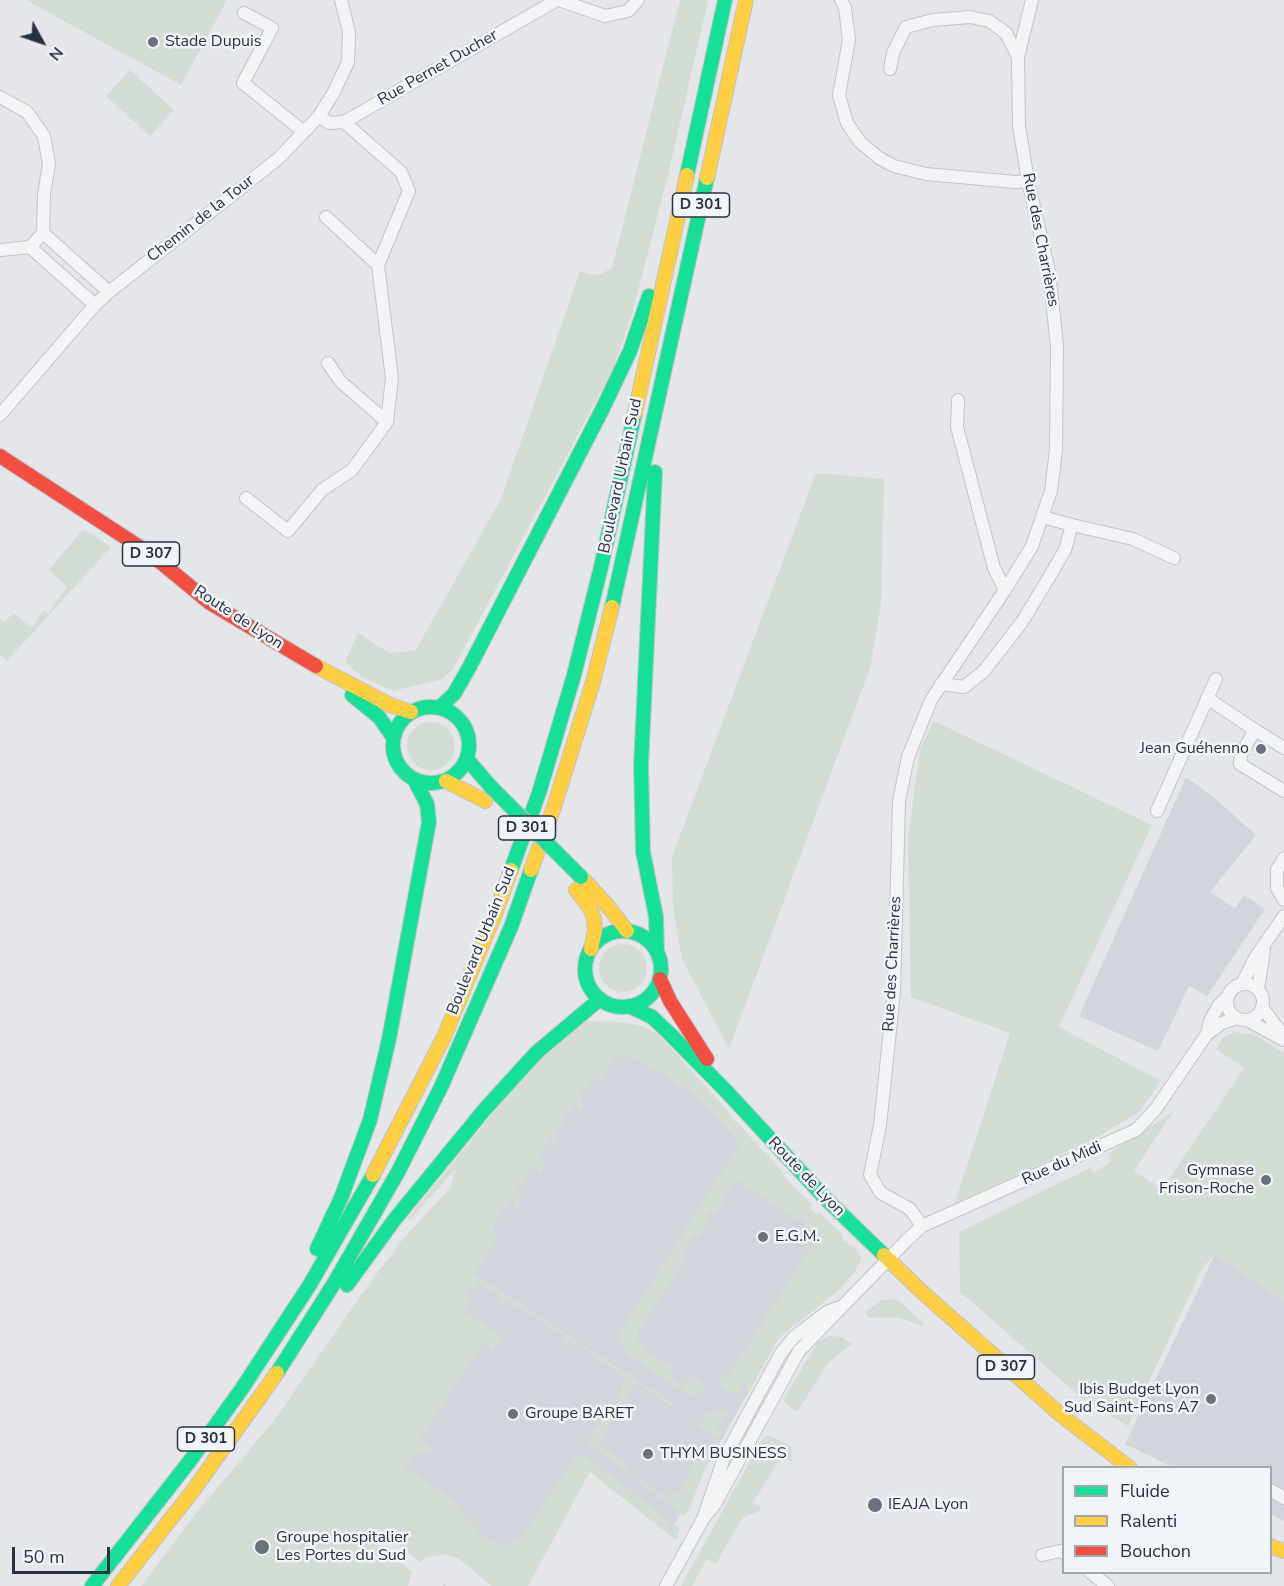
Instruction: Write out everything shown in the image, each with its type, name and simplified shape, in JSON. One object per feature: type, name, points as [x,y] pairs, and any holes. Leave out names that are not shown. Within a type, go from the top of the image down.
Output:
[{"type":"main road","name":"Boulevard Urbain Sud","points":[[92,1586],[189,1462],[277,1338],[344,1228],[444,1037],[495,914],[539,793],[577,664],[602,567],[725,0]]},
{"type":"main road","name":"Boulevard Urbain Sud","points":[[118,1586],[192,1492],[280,1369],[333,1286],[398,1172],[441,1087],[511,927],[554,807],[592,682],[621,573],[746,0]]},
{"type":"main road","points":[[439,708],[454,694],[470,666],[618,377],[650,294],[665,276]]},
{"type":"main road","points":[[657,411],[663,427],[653,486],[641,765],[643,852],[656,917],[657,952]]},
{"type":"main road","name":"Route de Lyon","points":[[0,456],[152,555],[210,603],[298,657],[364,704],[379,717],[393,737]]},
{"type":"main road","name":"Route de Lyon","points":[[298,657],[390,705],[411,712]]},
{"type":"main road","points":[[277,1338],[280,1313],[324,1236],[370,1120],[388,1039],[429,822],[428,804],[415,781],[396,763],[392,750],[393,737],[403,718],[420,708],[439,708],[451,712],[461,721],[467,733],[469,746],[467,759],[462,768],[446,781],[435,784],[415,781]]},
{"type":"main road","points":[[467,759],[490,788],[578,884],[594,919],[595,932],[585,970],[592,991],[600,999],[618,1007],[639,1003],[655,989],[660,979],[660,961],[650,942],[639,935],[627,931],[607,935],[591,949]]},
{"type":"main road","points":[[446,781],[489,806]]},
{"type":"main road","points":[[510,826],[578,884],[606,904],[627,931]]},
{"type":"main road","name":"Route de Lyon","points":[[660,979],[670,1001],[727,1092]]},
{"type":"main road","points":[[280,1369],[302,1354],[368,1256],[485,1109],[537,1052],[600,999]]},
{"type":"main road","name":"Route de Lyon","points":[[628,1006],[652,1017],[727,1092],[793,1165],[888,1258]]},
{"type":"main road","name":"D 307","points":[[888,1258],[1062,1416],[1129,1466]]},
{"type":"street","name":"Chemin de la Tour","points":[[0,415],[95,305],[279,158],[319,116],[334,92],[348,62],[349,32],[341,0]]},
{"type":"street","points":[[558,0],[604,16],[628,11],[638,0]]},
{"type":"street","name":"Rue Pernet Ducher","points":[[344,122],[558,0]]},
{"type":"street","points":[[841,0],[845,8],[849,40],[840,95],[847,123],[860,142],[879,159],[894,166],[926,174],[1015,182],[1028,181]]},
{"type":"street","name":"Rue des Charrières","points":[[922,1226],[910,1209],[881,1193],[870,1175],[880,1125],[894,992],[899,801],[908,757],[925,714],[941,684],[1032,546],[1052,491],[1056,449],[1057,345],[1049,271],[1028,181],[1019,126],[1018,57],[1032,0]]},
{"type":"street","points":[[244,13],[272,28],[243,83],[304,132]]},
{"type":"street","points":[[890,69],[893,53],[906,27],[933,20],[969,17],[989,21],[1006,33],[1018,57]]},
{"type":"street","points":[[0,97],[27,112],[44,136],[49,164],[44,194],[44,232],[30,248],[0,250]]},
{"type":"street","points":[[246,498],[288,531],[322,490],[352,470],[387,422],[392,378],[378,265],[409,191],[401,172],[344,122],[329,123],[319,116]]},
{"type":"street","points":[[326,217],[378,265]]},
{"type":"street","points":[[44,232],[109,292]]},
{"type":"street","points":[[30,248],[95,305]]},
{"type":"street","points":[[328,363],[340,381],[387,422]]},
{"type":"street","points":[[958,400],[957,427],[994,568],[1005,590]]},
{"type":"street","points":[[1043,517],[1133,539],[1174,558]]},
{"type":"street","points":[[941,684],[964,687],[984,672],[1022,622],[1048,579],[1065,550],[1072,525]]},
{"type":"street","points":[[1157,811],[1216,679]]},
{"type":"street","points":[[1207,698],[1284,748]]},
{"type":"street","points":[[1255,730],[1241,754],[1240,764],[1284,791]]},
{"type":"street","points":[[1284,858],[1277,870],[1277,888],[1284,900]]},
{"type":"street","points":[[1242,984],[1255,958],[1284,916]]},
{"type":"street","points":[[1242,1019],[1257,1016],[1262,1007],[1262,997],[1258,989],[1265,945]]},
{"type":"street","points":[[1258,989],[1248,984],[1233,988],[1228,996],[1228,1009],[1242,1019],[1284,1039]]},
{"type":"street","name":"Rue du Midi","points":[[1207,1034],[1210,1020],[1228,996]]},
{"type":"street","points":[[1262,1007],[1284,1039]]},
{"type":"street","name":"Rue du Midi","points":[[666,1584],[703,1519],[724,1458],[781,1353],[794,1337],[827,1312],[841,1306],[922,1226],[1136,1130],[1155,1110],[1207,1034],[1222,1023],[1242,1019]]},
{"type":"street","points":[[1042,1555],[1062,1552]]},
{"type":"street","points":[[1093,1574],[1108,1586]]},
{"type":"shaded area","name":"Stade Dupuis","points":[[26,0],[227,0],[181,85]]},
{"type":"shaded area","points":[[680,0],[708,0],[668,176],[632,314],[614,367],[453,669],[443,679],[393,691],[362,677],[345,662],[358,633],[389,653],[415,651],[501,499],[580,271],[597,276],[612,268]]},
{"type":"shaded area","points":[[130,70],[174,110],[150,136],[106,96]]},
{"type":"shaded area","points":[[816,473],[884,479],[881,603],[870,668],[729,1049],[682,959],[673,909],[672,857]]},
{"type":"shaded area","points":[[83,529],[111,547],[7,661],[0,655],[0,619],[5,622],[13,613],[32,628],[44,610],[48,613],[67,587],[49,570]]},
{"type":"shaded area","points":[[934,721],[1152,825],[1059,1027],[1161,1081],[1139,1112],[1085,1144],[955,1203],[1010,1033],[911,997],[908,839],[920,749]]},
{"type":"shaded area","points":[[426,722],[436,722],[448,729],[455,741],[455,751],[448,763],[436,770],[426,770],[411,759],[407,751],[407,741],[418,726]]},
{"type":"shaded area","points":[[1186,777],[1217,800],[1256,835],[1210,892],[1235,908],[1244,895],[1265,909],[1207,996],[1189,986],[1158,1051],[1079,1016]]},
{"type":"shaded area","points":[[618,944],[628,944],[640,951],[647,963],[647,973],[640,985],[628,992],[618,992],[603,981],[599,973],[599,963],[610,948]]},
{"type":"shaded area","points":[[586,1021],[623,1022],[642,1026],[658,1034],[727,1110],[735,1122],[781,1170],[786,1179],[812,1204],[810,1208],[816,1214],[819,1212],[843,1235],[843,1240],[854,1247],[861,1260],[839,1290],[782,1335],[748,1394],[745,1391],[747,1385],[743,1382],[735,1394],[726,1391],[720,1384],[719,1373],[727,1377],[819,1235],[806,1226],[808,1222],[800,1216],[797,1220],[736,1180],[715,1214],[709,1211],[704,1219],[709,1222],[699,1237],[694,1234],[681,1256],[685,1259],[638,1332],[638,1339],[649,1354],[674,1368],[669,1377],[683,1387],[692,1374],[704,1385],[703,1391],[698,1395],[688,1394],[627,1354],[618,1339],[620,1332],[738,1147],[738,1141],[696,1095],[638,1058],[625,1054],[620,1055],[599,1082],[598,1077],[581,1094],[584,1106],[578,1114],[575,1102],[555,1134],[557,1145],[550,1140],[539,1158],[546,1163],[539,1174],[534,1164],[518,1188],[521,1201],[516,1209],[513,1198],[493,1226],[496,1241],[474,1274],[674,1404],[672,1407],[636,1382],[620,1405],[618,1415],[610,1422],[598,1444],[627,1463],[624,1467],[669,1500],[673,1493],[677,1496],[684,1486],[695,1458],[702,1462],[717,1438],[697,1424],[700,1421],[703,1423],[705,1420],[702,1418],[709,1413],[728,1411],[717,1429],[722,1433],[711,1453],[690,1507],[684,1516],[589,1443],[591,1435],[620,1397],[624,1376],[570,1339],[564,1347],[560,1345],[565,1336],[507,1300],[501,1306],[498,1304],[502,1297],[479,1283],[474,1290],[470,1287],[463,1294],[471,1300],[464,1311],[502,1336],[491,1352],[488,1350],[489,1345],[483,1342],[420,1440],[435,1451],[431,1454],[424,1450],[420,1451],[411,1457],[405,1467],[448,1496],[482,1536],[498,1545],[509,1545],[521,1538],[574,1459],[580,1456],[586,1457],[671,1522],[668,1527],[672,1529],[675,1525],[680,1529],[676,1540],[590,1472],[528,1586],[492,1586],[458,1558],[444,1554],[426,1557],[420,1562],[380,1529],[371,1540],[412,1572],[408,1586],[141,1586],[196,1513],[273,1422],[402,1240],[450,1188],[456,1168],[410,1220],[407,1219],[496,1110],[543,1058]]},
{"type":"shaded area","points":[[1235,1032],[1255,1035],[1284,1053],[1284,1300],[1215,1254],[1203,1267],[1128,1426],[1083,1399],[960,1292],[959,1232],[1090,1168],[1094,1173],[1110,1162],[1108,1154],[1173,1112],[1134,1171],[1162,1189],[1244,1068],[1216,1049],[1223,1037]]},
{"type":"shaded area","points":[[613,1054],[625,1054],[638,1058],[696,1095],[828,1235],[735,1377],[751,1387],[670,1532],[579,1462],[492,1586],[458,1558],[444,1554],[426,1557],[420,1562],[379,1529],[371,1540],[412,1572],[337,1523],[421,1295],[555,1123]]},
{"type":"shaded area","points":[[1215,1254],[1284,1300],[1284,1521],[1272,1515],[1272,1466],[1171,1466],[1125,1444]]},
{"type":"shaded area","points":[[882,1300],[899,1301],[925,1325],[899,1318],[867,1317],[866,1312]]},
{"type":"shaded area","points":[[830,1336],[842,1337],[852,1344],[828,1363],[797,1412],[783,1400],[818,1342]]},
{"type":"shaded area","points":[[768,1435],[791,1446],[792,1461],[780,1459],[752,1504],[761,1506],[760,1511],[743,1517],[716,1564],[707,1559],[692,1586],[681,1586],[762,1439]]},
{"type":"traffic: fast","points":[[687,175],[725,0]]},
{"type":"traffic: fast","points":[[612,607],[707,178]]},
{"type":"traffic: fast","points":[[439,708],[454,694],[470,666],[603,408],[630,351],[649,296]]},
{"type":"traffic: fast","points":[[511,870],[539,793],[574,675],[601,567],[635,413]]},
{"type":"traffic: fast","points":[[655,472],[641,765],[643,852],[656,917],[657,952]]},
{"type":"traffic: fast","points":[[352,695],[379,717],[393,737]]},
{"type":"traffic: fast","points":[[424,707],[438,707],[452,713],[463,724],[469,738],[469,745],[466,760],[458,772],[438,783],[424,783],[410,777],[399,766],[393,752],[393,738],[399,724],[410,713],[424,707]]},
{"type":"traffic: fast","points":[[467,759],[491,787]]},
{"type":"traffic: fast","points":[[317,1249],[341,1198],[370,1120],[389,1039],[429,822],[427,804],[415,781]]},
{"type":"traffic: fast","points":[[491,787],[581,877]]},
{"type":"traffic: fast","points":[[277,1373],[333,1285],[398,1172],[441,1087],[511,927],[531,870]]},
{"type":"traffic: fast","points":[[623,931],[637,934],[650,942],[658,955],[661,969],[658,983],[650,996],[637,1004],[623,1007],[609,1004],[596,996],[588,983],[585,969],[588,955],[596,942],[609,934],[623,931]]},
{"type":"traffic: fast","points":[[347,1285],[395,1219],[485,1109],[537,1052],[600,999]]},
{"type":"traffic: fast","points":[[629,1006],[652,1017],[667,1031],[827,1200],[884,1255]]},
{"type":"traffic: fast","points":[[92,1586],[189,1462],[241,1390],[309,1286],[373,1175]]},
{"type":"traffic: slow","points":[[707,178],[746,0]]},
{"type":"traffic: slow","points":[[635,413],[687,175]]},
{"type":"traffic: slow","points":[[531,870],[554,807],[593,682],[612,607]]},
{"type":"traffic: slow","points":[[316,666],[390,705],[411,712]]},
{"type":"traffic: slow","points":[[446,781],[485,801]]},
{"type":"traffic: slow","points":[[373,1175],[444,1037],[511,870]]},
{"type":"traffic: slow","points":[[581,877],[627,931]]},
{"type":"traffic: slow","points":[[576,890],[590,908],[594,919],[595,931],[591,949]]},
{"type":"traffic: slow","points":[[884,1255],[921,1291],[1062,1416],[1127,1466]]},
{"type":"traffic: slow","points":[[118,1586],[192,1492],[277,1373]]},
{"type":"traffic: slow","points":[[1272,1547],[1284,1551]]},
{"type":"traffic: jam","points":[[0,456],[152,555],[210,603],[316,666]]},
{"type":"traffic: jam","points":[[660,979],[670,1001],[707,1059]]},
{"type":"place","name":"Stade Dupuis","points":[[153,42]]},
{"type":"place","name":"Jean Guéhenno","points":[[1261,749]]},
{"type":"place","name":"Gymnase Frison-Roche","points":[[1266,1180]]},
{"type":"place","name":"E.G.M.","points":[[763,1237]]},
{"type":"place","name":"Ibis Budget Lyon Sud Saint-Fons A7","points":[[1211,1399]]},
{"type":"place","name":"Groupe BARET","points":[[513,1414]]},
{"type":"place","name":"THYM BUSINESS","points":[[648,1454]]},
{"type":"place","name":"IEAJA Lyon","points":[[875,1505]]},
{"type":"place","name":"Groupe hospitalier Les Portes du Sud","points":[[262,1547]]}]
